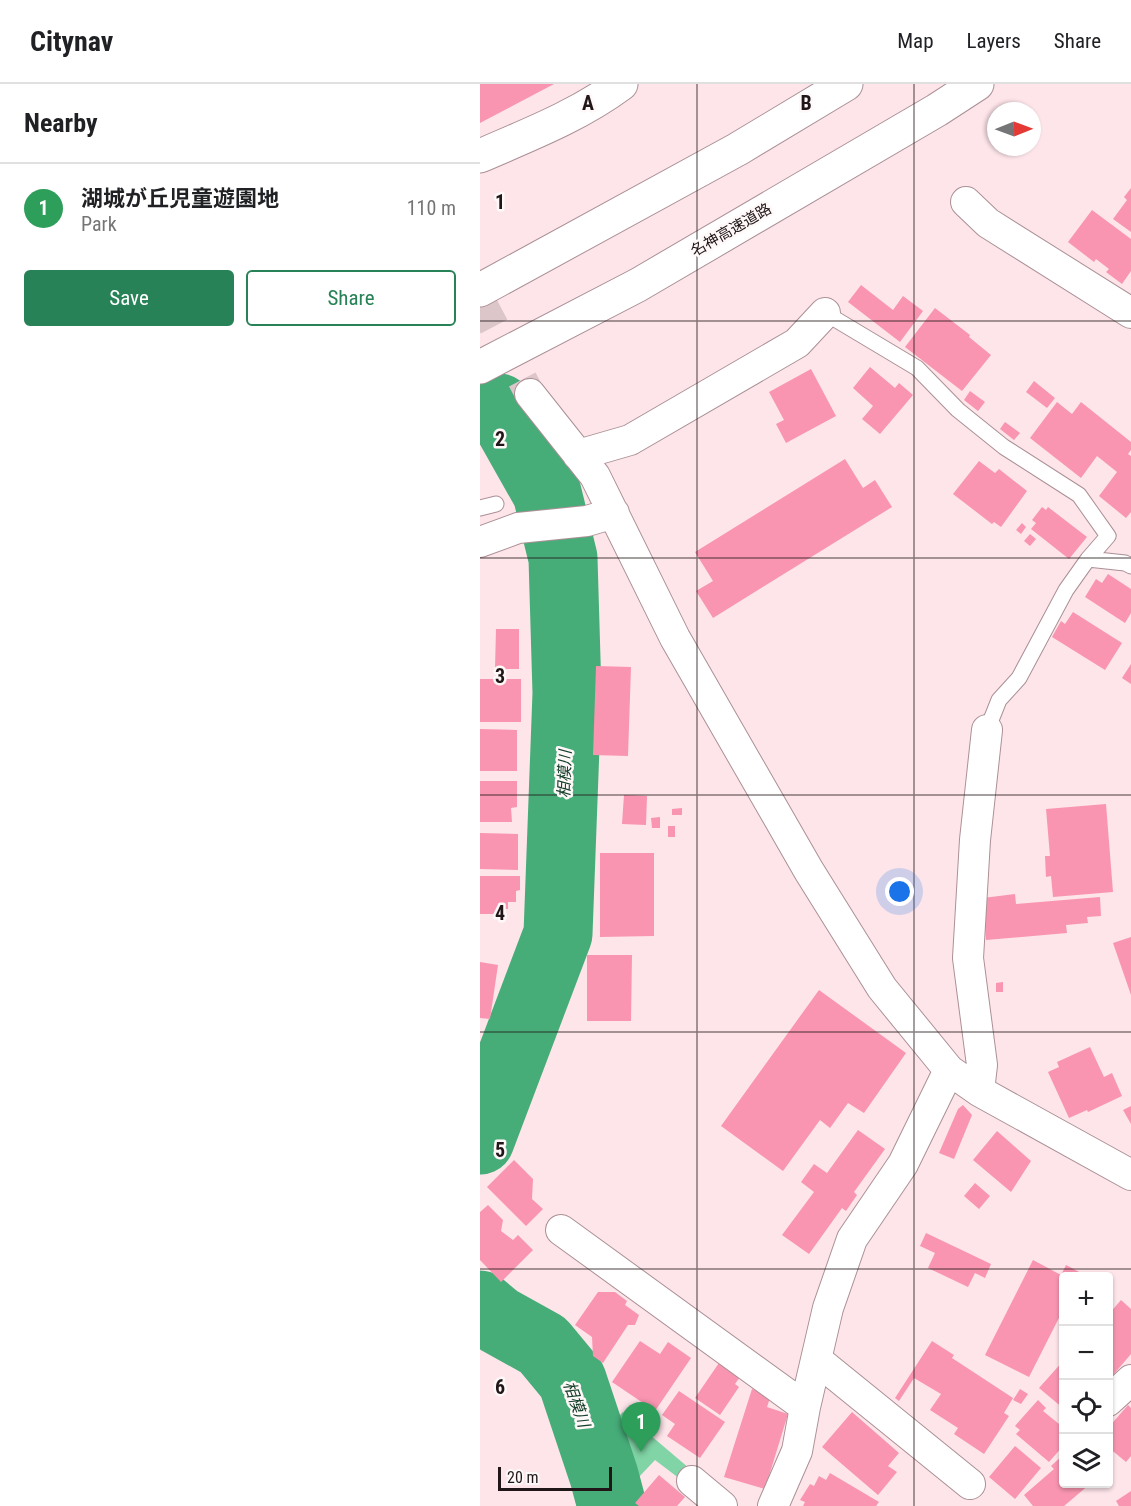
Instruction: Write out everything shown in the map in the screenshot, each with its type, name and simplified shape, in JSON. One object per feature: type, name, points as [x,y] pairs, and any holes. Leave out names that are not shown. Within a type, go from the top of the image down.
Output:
[{"type":"main road","points":[[480,156],[581,110],[621,84]]},
{"type":"main road","points":[[480,290],[738,149],[846,84]]},
{"type":"main road","name":"名神高速道路","points":[[480,367],[638,285],[937,110],[977,84]]},
{"type":"street","points":[[966,202],[988,223],[1131,313]]},
{"type":"street","points":[[578,454],[630,440],[797,343],[825,313]]},
{"type":"street","points":[[530,394],[595,476],[600,517],[675,638],[808,871],[882,988],[949,1070],[980,1091],[1131,1175]]},
{"type":"street","points":[[480,542],[518,528],[600,517]]},
{"type":"street","points":[[980,1091],[981,1065],[968,958],[975,840],[987,730]]},
{"type":"street","points":[[773,1506],[797,1451],[828,1308],[852,1239],[903,1164],[949,1070]]},
{"type":"street","points":[[561,1230],[805,1407]]},
{"type":"street","points":[[817,1360],[970,1484]]},
{"type":"street","points":[[1113,1396],[1131,1380]]},
{"type":"street","points":[[692,1481],[722,1506]]},
{"type":"lane","points":[[825,313],[917,368],[958,410],[1004,447],[1079,495],[1108,536],[1066,590],[1019,678],[999,700],[987,730]]},
{"type":"lane","points":[[480,508],[496,504]]},
{"type":"lane","points":[[1088,559],[1125,563],[1131,566]]},
{"type":"green space","points":[[623,1412],[696,1474],[688,1485],[655,1460],[622,1495],[604,1471],[616,1443],[616,1419]]},
{"type":"building","points":[[480,84],[554,84],[480,123]]},
{"type":"building","points":[[1131,188],[1131,232],[1113,219],[1127,200],[1124,197]]},
{"type":"building","points":[[1092,210],[1131,239],[1131,271],[1122,284],[1106,272],[1109,269],[1096,259],[1094,262],[1068,242]]},
{"type":"building","points":[[861,285],[893,310],[903,296],[923,311],[900,342],[848,302]]},
{"type":"building","points":[[935,308],[970,335],[969,337],[991,355],[962,391],[905,347]]},
{"type":"building","points":[[870,367],[895,388],[899,383],[913,395],[880,434],[862,419],[873,406],[853,388]]},
{"type":"building","points":[[811,369],[836,416],[786,443],[776,424],[784,420],[769,392]]},
{"type":"building","points":[[1034,381],[1055,398],[1047,408],[1026,392]]},
{"type":"building","points":[[970,391],[985,402],[978,411],[964,400]]},
{"type":"building","points":[[1057,402],[1072,414],[1081,402],[1131,442],[1131,450],[1128,454],[1131,456],[1131,512],[1126,518],[1099,496],[1117,472],[1097,456],[1081,478],[1030,438]]},
{"type":"building","points":[[1005,422],[1020,433],[1014,440],[1000,429]]},
{"type":"building","points":[[845,459],[863,488],[875,480],[892,507],[713,618],[696,591],[713,581],[695,552]]},
{"type":"building","points":[[979,461],[995,473],[999,469],[1027,491],[1001,527],[994,522],[992,524],[953,494]]},
{"type":"building","points":[[1042,507],[1046,510],[1048,507],[1087,537],[1069,559],[1031,529],[1036,523],[1032,520]]},
{"type":"building","points":[[1022,523],[1026,527],[1021,534],[1016,530]]},
{"type":"building","points":[[1030,534],[1036,539],[1030,546],[1024,541]]},
{"type":"building","points":[[1108,574],[1131,589],[1131,613],[1125,623],[1085,597],[1096,579],[1102,583]]},
{"type":"building","points":[[1073,612],[1122,643],[1105,670],[1052,637],[1061,621],[1065,624]]},
{"type":"building","points":[[496,629],[519,629],[519,669],[495,669]]},
{"type":"building","points":[[1131,664],[1131,684],[1122,678]]},
{"type":"building","points":[[596,666],[631,667],[628,756],[593,755]]},
{"type":"building","points":[[480,679],[521,679],[521,722],[480,722]]},
{"type":"building","points":[[480,729],[517,730],[517,771],[480,771]]},
{"type":"building","points":[[480,781],[517,781],[517,807],[511,808],[512,822],[480,822]]},
{"type":"building","points":[[624,795],[647,796],[646,825],[622,824]]},
{"type":"building","points":[[1106,804],[1113,892],[1053,897],[1051,876],[1046,877],[1045,856],[1050,856],[1046,809]]},
{"type":"building","points":[[682,808],[682,815],[672,815],[672,809]]},
{"type":"building","points":[[660,817],[660,828],[652,828],[651,818]]},
{"type":"building","points":[[668,826],[675,826],[675,837],[668,837]]},
{"type":"building","points":[[480,833],[518,834],[518,870],[480,869]]},
{"type":"building","points":[[600,853],[654,853],[654,936],[600,937]]},
{"type":"building","points":[[480,876],[520,876],[520,890],[516,891],[516,902],[508,902],[508,909],[504,909],[504,914],[480,914]]},
{"type":"building","points":[[1015,894],[1016,904],[1100,897],[1101,916],[1087,917],[1088,923],[1066,925],[1067,933],[986,940],[983,898]]},
{"type":"building","points":[[1131,937],[1131,995],[1113,943]]},
{"type":"building","points":[[587,955],[632,955],[631,1021],[587,1021]]},
{"type":"building","points":[[480,962],[498,965],[490,1019],[480,1018]]},
{"type":"building","points":[[1003,982],[1003,992],[996,992],[996,983]]},
{"type":"building","points":[[819,990],[906,1053],[864,1113],[848,1103],[830,1128],[820,1120],[783,1171],[721,1126]]},
{"type":"building","points":[[1090,1047],[1104,1077],[1112,1073],[1122,1096],[1069,1118],[1048,1072],[1059,1067],[1057,1062]]},
{"type":"building","points":[[963,1105],[972,1115],[954,1159],[939,1153],[958,1109]]},
{"type":"building","points":[[1131,1106],[1131,1124],[1123,1110]]},
{"type":"building","points":[[858,1130],[885,1149],[854,1192],[857,1195],[846,1211],[842,1208],[809,1254],[782,1235],[814,1192],[801,1182],[814,1164],[827,1173]]},
{"type":"building","points":[[997,1131],[1031,1161],[1011,1192],[973,1160]]},
{"type":"building","points":[[514,1160],[533,1179],[532,1199],[543,1209],[526,1226],[487,1187]]},
{"type":"building","points":[[975,1183],[990,1196],[979,1209],[964,1196]]},
{"type":"building","points":[[488,1205],[503,1220],[501,1231],[513,1240],[518,1235],[533,1250],[501,1282],[480,1260],[480,1212]]},
{"type":"building","points":[[926,1233],[991,1264],[985,1278],[975,1273],[968,1287],[928,1268],[935,1253],[920,1246]]},
{"type":"building","points":[[1033,1260],[1059,1274],[1059,1318],[1029,1377],[985,1355]]},
{"type":"building","points":[[1066,1265],[1079,1272],[1062,1272]]},
{"type":"building","points":[[598,1292],[615,1292],[627,1301],[625,1305],[639,1315],[635,1325],[628,1325],[603,1363],[593,1356],[592,1337],[575,1325]]},
{"type":"building","points":[[1121,1300],[1131,1309],[1131,1354],[1113,1375],[1113,1326],[1113,1309]]},
{"type":"building","points":[[640,1341],[660,1354],[668,1342],[691,1358],[655,1411],[612,1382]]},
{"type":"building","points":[[932,1341],[954,1355],[952,1358],[1013,1398],[1004,1413],[1009,1416],[984,1454],[954,1434],[958,1428],[930,1410],[941,1394],[914,1378],[899,1401],[895,1398]]},
{"type":"building","points":[[721,1360],[742,1374],[735,1384],[739,1387],[720,1415],[695,1398]]},
{"type":"building","points":[[1059,1366],[1059,1405],[1039,1388]]},
{"type":"building","points":[[752,1389],[771,1395],[767,1407],[788,1414],[765,1489],[724,1477]]},
{"type":"building","points":[[1020,1389],[1028,1394],[1021,1404],[1013,1400]]},
{"type":"building","points":[[679,1391],[725,1422],[700,1458],[667,1436],[675,1424],[662,1415]]},
{"type":"building","points":[[1038,1400],[1046,1408],[1043,1411],[1059,1424],[1059,1451],[1049,1462],[1016,1434],[1020,1430],[1015,1426]]},
{"type":"building","points":[[1128,1405],[1131,1408],[1131,1456],[1126,1462],[1113,1451],[1113,1422]]},
{"type":"building","points":[[852,1412],[899,1453],[888,1466],[897,1472],[878,1495],[822,1447]]},
{"type":"building","points":[[1015,1446],[1041,1468],[1015,1499],[989,1477]]},
{"type":"building","points":[[1059,1459],[1059,1488],[1085,1488],[1064,1506],[1033,1506],[1024,1495],[1054,1469],[1051,1466]]},
{"type":"building","points":[[830,1473],[879,1502],[876,1506],[803,1506],[805,1502],[800,1500],[810,1484],[814,1486],[819,1476],[826,1480]]},
{"type":"building","points":[[659,1475],[685,1497],[677,1506],[639,1506],[635,1503]]},
{"type":"building","points":[[1131,1491],[1131,1506],[1119,1506],[1116,1501]]},
{"type":"waterway","name":"相模川","points":[[480,1140],[558,934],[567,693],[563,558],[547,493],[499,408]]},
{"type":"waterway","name":"相模川","points":[[480,1305],[498,1320],[543,1345],[572,1380],[612,1506]]},
{"type":"tunnel","points":[[480,300],[530,394]]},
{"type":"place","name":"湖城が丘児童遊園地","points":[[641,1452]]}]
